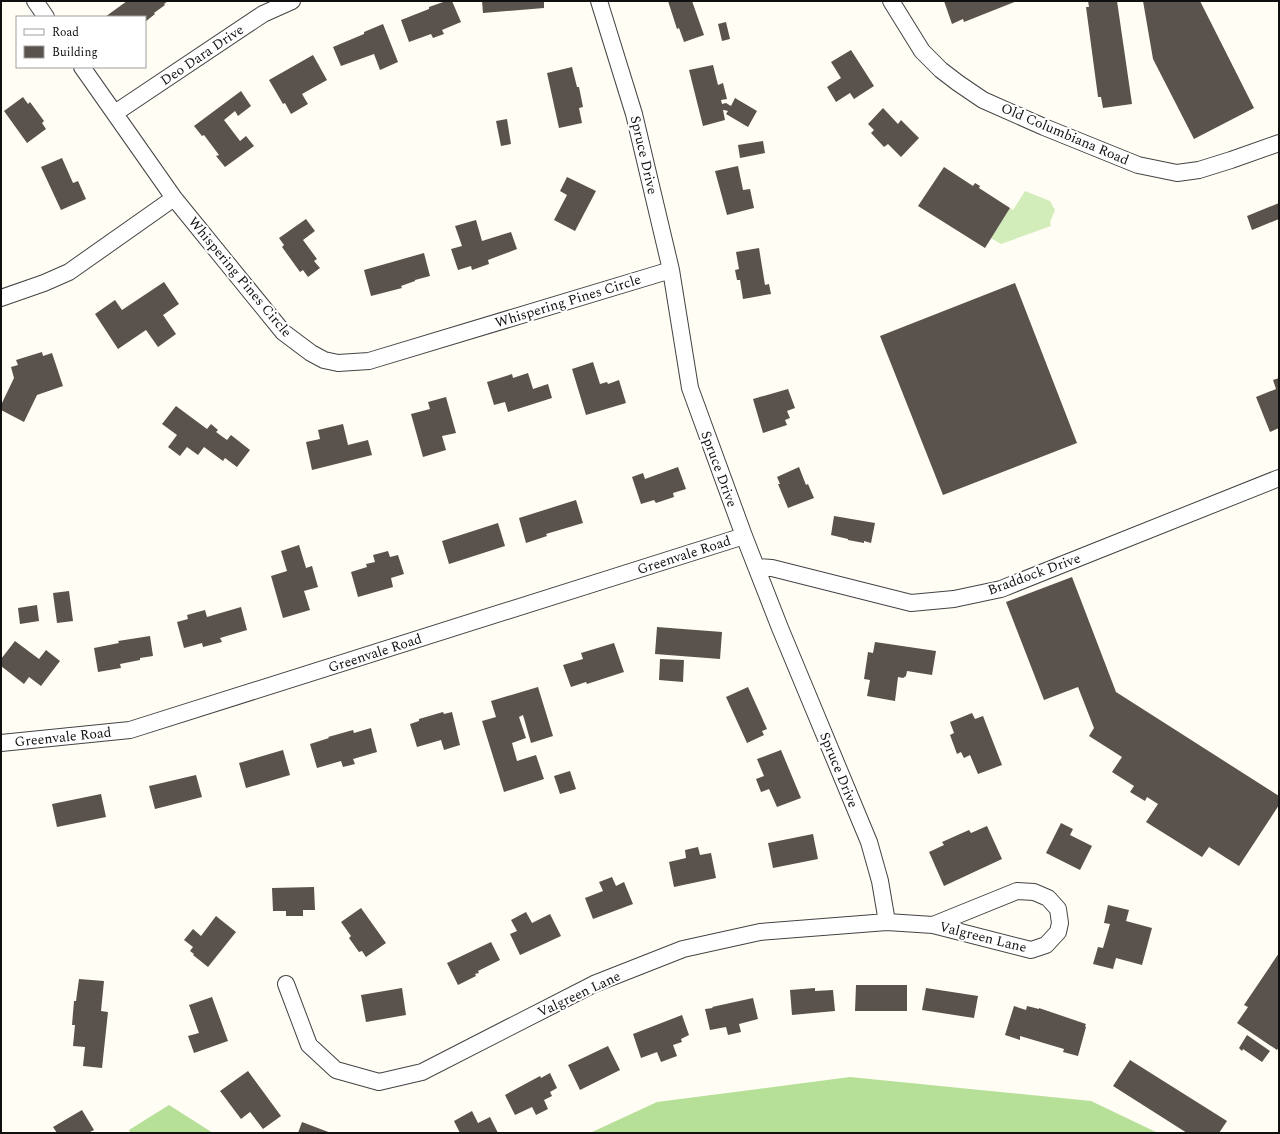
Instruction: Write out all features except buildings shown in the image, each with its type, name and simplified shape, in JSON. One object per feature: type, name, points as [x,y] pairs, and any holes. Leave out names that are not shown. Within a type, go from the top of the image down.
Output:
[{"type":"street","points":[[35,1],[45,16]]},
{"type":"street","name":"Deo Dara Drive","points":[[115,113],[263,14],[292,1]]},
{"type":"street","name":"Spruce Drive","points":[[599,1],[634,114],[671,270],[690,388],[756,568],[869,842],[880,881],[887,922]]},
{"type":"street","name":"Old Columbiana Road","points":[[891,1],[922,51],[941,70],[983,100],[1044,127],[1138,165],[1177,173],[1199,170],[1279,143]]},
{"type":"street","name":"Whispering Pines Circle","points":[[83,68],[174,198],[283,332],[311,353],[324,360],[338,363],[369,361],[671,270]]},
{"type":"street","points":[[1,298],[44,283],[69,272],[174,198]]},
{"type":"street","name":"Braddock Drive","points":[[756,568],[772,568],[911,603],[954,599],[1001,589],[1279,478]]},
{"type":"street","name":"Greenvale Road","points":[[1,743],[130,730],[744,536]]},
{"type":"street","name":"Valgreen Lane","points":[[286,984],[308,1045],[336,1070],[379,1082],[422,1072],[594,984],[682,949],[760,932],[887,922],[933,925],[1031,950],[1046,945],[1058,932],[1060,923],[1058,909],[1048,898],[1034,892],[1017,891],[933,925]]},
{"type":"green space","points":[[1025,191],[1050,201],[1055,210],[1050,222],[1051,226],[1001,244],[991,238],[1010,208],[1013,210]]},
{"type":"green space","points":[[850,1077],[1091,1101],[1158,1133],[590,1133],[657,1102]]},
{"type":"green space","points":[[169,1105],[213,1133],[130,1133],[129,1130]]}]
